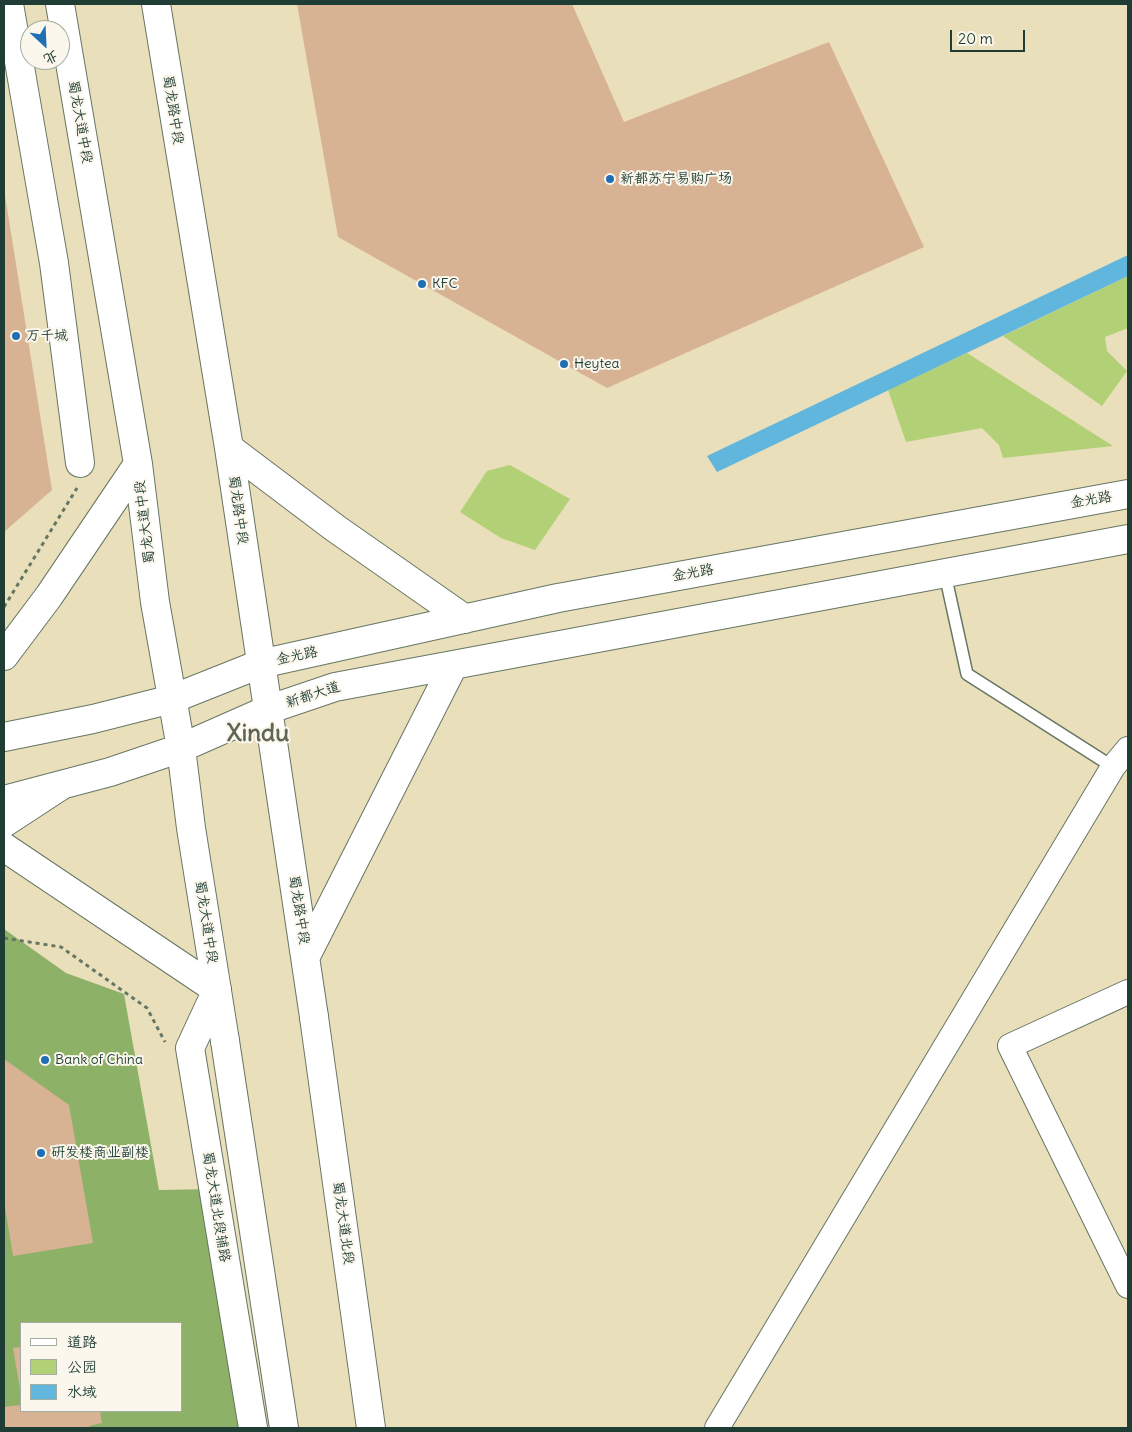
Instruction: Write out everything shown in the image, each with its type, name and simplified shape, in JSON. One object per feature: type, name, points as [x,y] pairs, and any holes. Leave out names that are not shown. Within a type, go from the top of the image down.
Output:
[{"type":"main road","points":[[9,4],[54,263],[81,471]]},
{"type":"main road","name":"蜀龙大道中段","points":[[60,4],[138,464],[155,602],[182,748],[191,828],[284,1428]]},
{"type":"main road","name":"蜀龙路中段","points":[[156,4],[229,448],[314,1017]]},
{"type":"main road","points":[[229,448],[335,528],[465,618]]},
{"type":"main road","points":[[4,656],[49,596],[138,464]]},
{"type":"main road","name":"金光路","points":[[172,699],[260,664],[465,618],[568,596],[1128,494]]},
{"type":"main road","points":[[945,574],[1128,539]]},
{"type":"main road","name":"新都大道","points":[[4,800],[110,772],[182,748],[267,710],[335,687],[945,574]]},
{"type":"main road","points":[[306,956],[453,666]]},
{"type":"main road","points":[[4,737],[93,719],[172,699]]},
{"type":"main road","points":[[4,824],[64,784]]},
{"type":"main road","points":[[4,847],[217,990]]},
{"type":"main road","name":"蜀龙大道北段辅路","points":[[217,990],[190,1048],[253,1428]]},
{"type":"main road","name":"蜀龙大道北段","points":[[314,1017],[372,1428]]},
{"type":"street","points":[[717,1428],[1114,767],[1128,749]]},
{"type":"street","points":[[1128,992],[1010,1046],[1128,1286]]},
{"type":"lane","points":[[945,574],[967,674],[1114,767]]},
{"type":"path","points":[[4,607],[81,471]]},
{"type":"green space","points":[[1128,276],[1128,328],[1105,337],[1107,351],[1127,371],[1102,406],[1003,336]]},
{"type":"green space","points":[[967,353],[1113,446],[1003,458],[999,445],[982,428],[906,442],[888,390]]},
{"type":"green space","points":[[510,465],[570,499],[535,550],[501,538],[460,512],[487,471]]},
{"type":"green space","points":[[4,929],[66,973],[124,994],[159,1190],[215,1189],[250,1428],[4,1428]]},
{"type":"water","points":[[1128,255],[1128,276],[717,472],[707,456]]},
{"type":"building","name":"新都苏宁易购广场","points":[[297,4],[572,4],[624,122],[829,42],[924,247],[607,388],[338,237]]},
{"type":"building","name":"万千城","points":[[4,189],[52,490],[4,532]]},
{"type":"building","name":"研发楼商业副楼","points":[[4,1059],[69,1105],[93,1243],[13,1256],[4,1201]]},
{"type":"building","points":[[20,1347],[20,1389],[13,1348]]},
{"type":"building","points":[[20,1405],[20,1412],[100,1412],[102,1423],[89,1426],[90,1428],[4,1428],[4,1407]]},
{"type":"place","name":"新都苏宁易购广场","points":[[610,179]]},
{"type":"place","name":"KFC","points":[[422,284]]},
{"type":"place","name":"万千城","points":[[16,336]]},
{"type":"place","name":"Heytea","points":[[564,364]]},
{"type":"place","name":"Bank of China","points":[[45,1060]]},
{"type":"place","name":"研发楼商业副楼","points":[[41,1153]]},
{"type":"district","name":"Xindu","points":[[258,734]]}]
